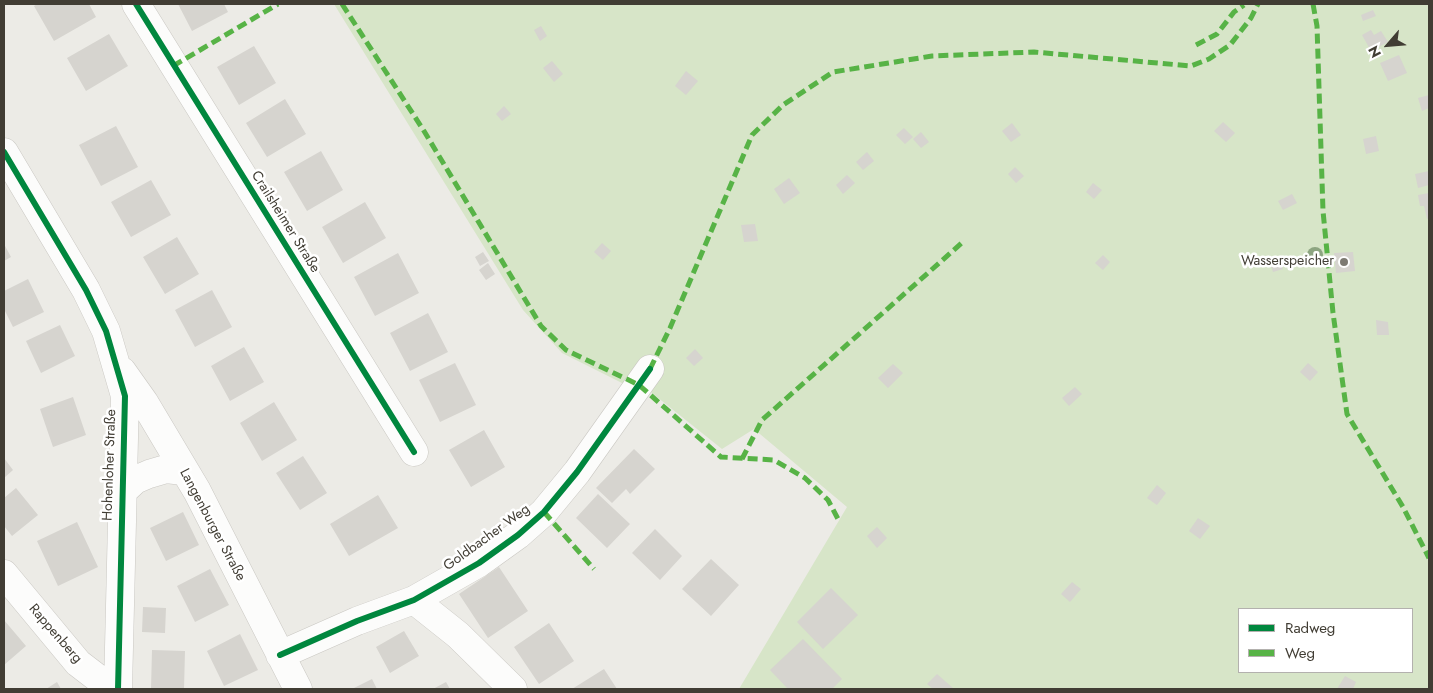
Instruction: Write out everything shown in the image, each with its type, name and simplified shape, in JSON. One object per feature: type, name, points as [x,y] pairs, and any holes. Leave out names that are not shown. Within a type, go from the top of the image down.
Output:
[{"type":"street","name":"Crailsheimer Straße","points":[[136,4],[414,452]]},
{"type":"street","name":"Hohenloher Straße","points":[[4,154],[86,290],[106,331],[118,366],[125,396],[126,422],[121,493],[118,689]]},
{"type":"street","name":"Langenburger Straße","points":[[118,366],[144,402],[197,491],[298,689]]},
{"type":"street","name":"Goldbacher Weg","points":[[280,655],[357,621],[414,600],[478,563],[518,535],[544,512],[577,472],[650,369]]},
{"type":"street","name":"Hohenloher Straße","points":[[121,493],[135,480],[149,474],[166,469],[184,471]]},
{"type":"street","name":"Rappenberg","points":[[4,574],[78,663],[112,689]]},
{"type":"street","points":[[414,600],[458,635],[513,689]]},
{"type":"green space","points":[[334,4],[1429,4],[1429,689],[739,689],[847,507],[754,429],[722,449],[647,389],[624,384],[562,353],[523,310]]},
{"type":"building","points":[[37,4],[89,4],[96,17],[54,41],[34,6]]},
{"type":"building","points":[[178,4],[224,4],[228,12],[192,31]]},
{"type":"building","points":[[1373,10],[1376,16],[1363,21],[1361,15]]},
{"type":"building","points":[[541,26],[547,36],[540,41],[534,30]]},
{"type":"building","points":[[1371,30],[1374,35],[1381,31],[1388,42],[1371,51],[1362,35]]},
{"type":"building","points":[[109,34],[128,66],[86,91],[67,58]]},
{"type":"building","points":[[254,46],[276,83],[239,105],[217,67]]},
{"type":"building","points":[[1399,55],[1407,73],[1388,81],[1380,63]]},
{"type":"building","points":[[552,61],[563,74],[554,82],[543,68]]},
{"type":"building","points":[[686,71],[698,81],[686,95],[675,86]]},
{"type":"building","points":[[1429,95],[1429,108],[1422,111],[1418,98]]},
{"type":"building","points":[[285,99],[306,134],[267,157],[246,123]]},
{"type":"building","points":[[504,106],[511,114],[502,121],[496,114]]},
{"type":"building","points":[[1223,122],[1235,133],[1226,142],[1214,131]]},
{"type":"building","points":[[1012,123],[1021,135],[1011,142],[1002,131]]},
{"type":"building","points":[[116,126],[138,167],[101,186],[79,145]]},
{"type":"building","points":[[904,128],[913,137],[905,144],[896,135]]},
{"type":"building","points":[[921,132],[929,142],[921,148],[913,139]]},
{"type":"building","points":[[1376,136],[1379,151],[1366,154],[1363,139]]},
{"type":"building","points":[[321,151],[343,190],[307,211],[284,172]]},
{"type":"building","points":[[867,152],[874,161],[863,170],[856,162]]},
{"type":"building","points":[[1015,167],[1024,176],[1016,183],[1008,174]]},
{"type":"building","points":[[1429,171],[1429,185],[1418,188],[1415,174]]},
{"type":"building","points":[[847,175],[855,183],[843,194],[836,185]]},
{"type":"building","points":[[789,178],[800,193],[784,204],[774,189]]},
{"type":"building","points":[[151,180],[171,215],[131,237],[111,202]]},
{"type":"building","points":[[1093,183],[1102,190],[1094,199],[1086,192]]},
{"type":"building","points":[[1429,193],[1429,218],[1427,219],[1424,206],[1420,206],[1418,195]]},
{"type":"building","points":[[1292,194],[1297,203],[1283,210],[1278,201]]},
{"type":"building","points":[[365,202],[386,238],[343,263],[322,227]]},
{"type":"building","points":[[755,224],[758,241],[744,242],[741,225]]},
{"type":"building","points":[[177,237],[199,274],[165,294],[143,257]]},
{"type":"building","points":[[602,243],[611,251],[603,260],[594,252]]},
{"type":"building","points":[[4,244],[11,257],[4,261]]},
{"type":"building","points":[[483,252],[489,261],[480,266],[475,257]]},
{"type":"building","name":"Wasserspeicher","points":[[1353,252],[1355,271],[1336,273],[1334,253]]},
{"type":"building","points":[[398,253],[419,293],[375,316],[354,277]]},
{"type":"building","points":[[1103,255],[1110,262],[1103,270],[1095,263]]},
{"type":"building","points":[[1279,257],[1283,269],[1273,272],[1269,260]]},
{"type":"building","points":[[488,263],[495,274],[486,280],[479,270]]},
{"type":"building","points":[[28,279],[44,312],[13,327],[4,309],[4,291]]},
{"type":"building","points":[[212,290],[232,327],[195,347],[175,310]]},
{"type":"building","points":[[428,313],[448,352],[410,371],[390,333]]},
{"type":"building","points":[[1376,320],[1388,322],[1389,335],[1377,335]]},
{"type":"building","points":[[60,325],[75,356],[41,373],[26,341]]},
{"type":"building","points":[[244,347],[264,382],[230,401],[211,366]]},
{"type":"building","points":[[695,349],[703,358],[694,366],[686,358]]},
{"type":"building","points":[[455,363],[476,405],[440,422],[419,380]]},
{"type":"building","points":[[1308,363],[1318,372],[1310,381],[1300,372]]},
{"type":"building","points":[[893,364],[903,373],[888,388],[878,378]]},
{"type":"building","points":[[1075,387],[1082,394],[1069,406],[1062,398]]},
{"type":"building","points":[[73,397],[86,435],[53,447],[40,409]]},
{"type":"building","points":[[274,402],[297,440],[262,461],[240,423]]},
{"type":"building","points":[[484,430],[505,467],[471,487],[449,450]]},
{"type":"building","points":[[634,449],[655,469],[630,494],[626,489],[612,503],[596,488]]},
{"type":"building","points":[[303,456],[327,493],[300,510],[276,473]]},
{"type":"building","points":[[4,458],[13,470],[4,478]]},
{"type":"building","points":[[1157,485],[1166,493],[1157,505],[1147,498]]},
{"type":"building","points":[[16,488],[38,515],[12,536],[4,526],[4,498]]},
{"type":"building","points":[[598,494],[630,524],[607,548],[576,518]]},
{"type":"building","points":[[378,495],[398,528],[349,556],[330,524]]},
{"type":"building","points":[[183,512],[199,545],[166,561],[150,528]]},
{"type":"building","points":[[1198,518],[1210,526],[1200,539],[1189,531]]},
{"type":"building","points":[[77,522],[98,567],[58,586],[37,541]]},
{"type":"building","points":[[877,527],[887,538],[877,548],[867,536]]},
{"type":"building","points":[[655,529],[682,556],[660,580],[632,553]]},
{"type":"building","points":[[711,559],[739,585],[711,616],[682,589]]},
{"type":"building","points":[[499,567],[528,611],[488,638],[459,594]]},
{"type":"building","points":[[210,569],[229,605],[195,622],[177,586]]},
{"type":"building","points":[[1072,582],[1081,589],[1070,602],[1061,594]]},
{"type":"building","points":[[831,588],[858,615],[823,649],[797,622]]},
{"type":"building","points":[[143,607],[166,608],[165,633],[142,632]]},
{"type":"building","points":[[4,620],[26,646],[4,665]]},
{"type":"building","points":[[549,623],[574,661],[539,684],[514,647]]},
{"type":"building","points":[[404,631],[419,656],[390,673],[376,647]]},
{"type":"building","points":[[240,634],[258,670],[224,686],[207,651]]},
{"type":"building","points":[[803,639],[842,679],[832,689],[788,689],[770,670]]},
{"type":"building","points":[[152,650],[185,651],[184,689],[151,689]]},
{"type":"building","points":[[604,669],[617,689],[572,689]]},
{"type":"building","points":[[937,674],[953,688],[933,689],[927,684]]},
{"type":"building","points":[[1345,676],[1356,682],[1353,689],[1337,689]]},
{"type":"building","points":[[372,679],[377,689],[352,689]]},
{"type":"building","points":[[57,682],[61,689],[46,689]]},
{"type":"building","points":[[446,682],[450,689],[433,689]]},
{"type":"marked path","points":[[173,66],[278,4]]},
{"type":"marked path","points":[[342,4],[424,131],[541,326],[566,350],[639,385],[721,457],[774,460],[805,478],[828,500],[838,519]]},
{"type":"marked path","points":[[650,369],[670,328],[752,135],[783,105],[833,72],[932,56],[1034,52],[1191,66],[1209,59],[1230,45],[1251,18],[1258,4]]},
{"type":"marked path","points":[[1313,4],[1317,26],[1323,211],[1333,313],[1347,414],[1403,507],[1429,558]]},
{"type":"marked path","points":[[1196,45],[1217,34],[1234,12],[1244,5]]},
{"type":"marked path","points":[[742,459],[762,420],[964,241]]},
{"type":"marked path","points":[[544,512],[594,569]]},
{"type":"cycle path","points":[[136,4],[414,452]]},
{"type":"cycle path","points":[[4,152],[86,290],[106,331],[125,396],[118,689]]},
{"type":"cycle path","points":[[280,655],[357,621],[414,600],[479,563],[518,535],[544,512],[577,472],[650,369]]},
{"type":"place","name":"Wasserspeicher","points":[[1344,262]]}]
